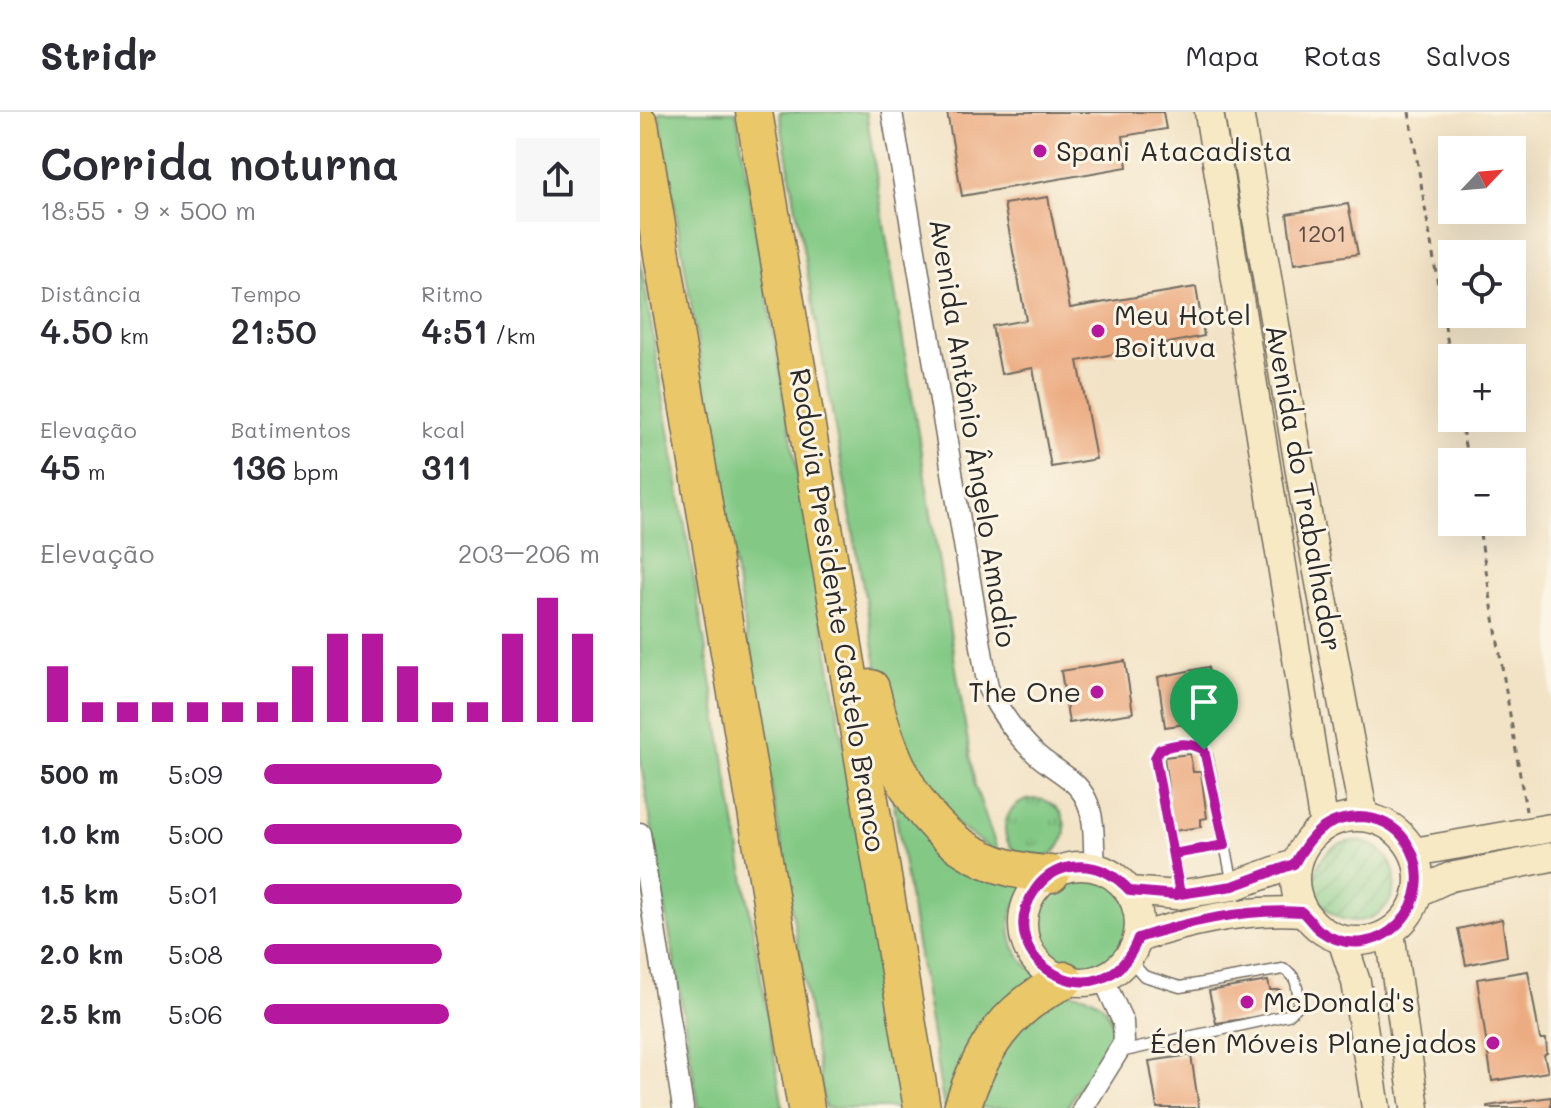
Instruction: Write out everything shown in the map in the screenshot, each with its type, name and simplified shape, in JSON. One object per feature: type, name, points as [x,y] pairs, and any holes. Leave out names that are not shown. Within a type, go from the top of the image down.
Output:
[{"type":"highway","name":"Rodovia Presidente Castelo Branco","points":[[754,112],[922,1108]]},
{"type":"highway","points":[[640,124],[806,1108]]},
{"type":"highway","points":[[807,422],[876,706],[902,778],[920,808],[941,831],[966,850],[994,865],[1023,873],[1051,874]]},
{"type":"highway","points":[[962,1108],[983,1054],[999,1030],[1022,1005],[1065,980]]},
{"type":"street","name":"Avenida Antônio Ângelo Amadio","points":[[892,112],[988,688],[1009,723],[1035,753],[1075,784],[1085,797],[1091,812],[1095,867]]},
{"type":"street","points":[[1209,112],[1324,826]]},
{"type":"street","name":"Avenida do Trabalhador","points":[[1239,112],[1308,519],[1364,817]]},
{"type":"street","points":[[1364,817],[1388,823],[1403,836],[1414,852],[1419,872],[1418,892],[1403,921],[1390,932],[1375,939],[1342,940],[1319,930],[1302,912],[1294,889],[1294,864],[1305,844],[1324,826],[1346,818],[1364,817]]},
{"type":"street","points":[[1414,852],[1540,831]]},
{"type":"street","points":[[640,833],[683,1108]]},
{"type":"street","points":[[1418,892],[1450,877],[1551,857]]},
{"type":"street","points":[[1130,891],[1180,894],[1233,886],[1294,864]]},
{"type":"street","points":[[1133,948],[1138,914],[1130,891],[1120,880],[1095,867],[1065,868],[1051,874],[1038,885],[1029,899],[1024,914],[1024,931],[1028,947],[1037,961],[1065,980],[1090,982],[1115,972],[1133,948],[1169,928],[1267,909],[1302,912]]},
{"type":"street","points":[[1390,932],[1415,1108]]},
{"type":"street","points":[[1342,940],[1356,982],[1376,1108]]},
{"type":"street","points":[[1083,1108],[1124,1042],[1123,1022],[1103,978]]},
{"type":"lane","points":[[1180,894],[1155,758],[1160,749],[1175,744],[1199,747],[1207,756],[1233,886]]},
{"type":"lane","points":[[1173,854],[1225,845]]},
{"type":"lane","points":[[1120,1052],[1288,1015],[1299,1005],[1293,974],[1283,969],[1180,987],[1150,980],[1138,971],[1133,948]]},
{"type":"path","points":[[1409,112],[1448,344]]},
{"type":"path","points":[[1481,536],[1540,831]]},
{"type":"green space","points":[[659,112],[736,112],[905,1108],[825,1108]]},
{"type":"green space","points":[[779,112],[866,112],[975,786],[999,855],[939,812],[886,716]]},
{"type":"green space","points":[[640,258],[783,1108],[699,1108],[640,758]]},
{"type":"green space","points":[[895,795],[1028,887],[1013,911],[1011,936],[1022,960],[1044,978],[949,1108],[944,1108],[893,798]]},
{"type":"green space","points":[[1035,799],[1056,808],[1065,829],[1056,850],[1035,859],[1014,850],[1005,829],[1014,808]]},
{"type":"green space","points":[[1355,841],[1370,844],[1383,853],[1392,866],[1395,881],[1392,896],[1383,909],[1370,918],[1355,921],[1340,918],[1327,909],[1318,896],[1315,881],[1318,866],[1327,853],[1340,844]]},
{"type":"green space","points":[[1083,875],[1102,879],[1119,889],[1129,906],[1133,925],[1129,944],[1119,961],[1102,971],[1083,975],[1064,971],[1047,961],[1037,944],[1033,925],[1037,906],[1047,889],[1064,879]]},
{"type":"green space","points":[[1068,993],[1085,995],[1099,1002],[1112,1021],[1113,1031],[1108,1049],[1067,1108],[972,1108],[1014,1026]]},
{"type":"building","name":"Spani Atacadista","points":[[947,112],[1163,112],[1166,129],[1123,136],[1127,167],[962,196]]},
{"type":"building","name":"Meu Hotel Boituva","points":[[1048,197],[1070,308],[1196,287],[1204,336],[1078,361],[1096,459],[1051,467],[1033,368],[1001,374],[992,326],[1026,320],[1004,204]]},
{"type":"building","points":[[1348,204],[1358,254],[1294,264],[1287,214]]},
{"type":"building","name":"The One","points":[[1125,661],[1133,713],[1069,723],[1061,671]]},
{"type":"building","points":[[1208,667],[1218,719],[1165,727],[1158,677]]},
{"type":"building","points":[[1190,754],[1193,772],[1201,772],[1207,818],[1201,819],[1201,827],[1174,831],[1163,797],[1169,796],[1164,757]]},
{"type":"building","points":[[1502,919],[1507,956],[1466,965],[1458,929]]},
{"type":"building","points":[[1528,971],[1540,1039],[1546,1039],[1547,1053],[1544,1055],[1548,1072],[1492,1081],[1477,979]]},
{"type":"building","name":"McDonald's","points":[[1268,981],[1270,990],[1280,990],[1284,1013],[1216,1023],[1209,991]]},
{"type":"building","points":[[1191,1055],[1199,1108],[1157,1108],[1149,1061]]},
{"type":"building","points":[[1551,1097],[1551,1108],[1487,1108],[1487,1106]]},
{"type":"place","name":"Spani Atacadista","points":[[1040,151]]},
{"type":"place","name":"Meu Hotel Boituva","points":[[1098,331]]},
{"type":"place","name":"The One","points":[[1097,692]]},
{"type":"place","name":"McDonald's","points":[[1247,1002]]},
{"type":"place","name":"Éden Móveis Planejados","points":[[1493,1043]]},
{"type":"route","points":[[1204,750],[1193,745],[1175,744],[1157,751],[1155,758],[1180,894],[1233,886],[1294,864],[1305,844],[1324,826],[1346,818],[1364,817],[1388,823],[1403,836],[1414,852],[1419,872],[1418,892],[1403,921],[1375,939],[1342,940],[1319,930],[1302,912],[1267,909],[1169,928],[1138,938],[1125,963],[1115,972],[1090,982],[1065,980],[1050,972],[1037,961],[1028,947],[1024,914],[1038,885],[1051,874],[1080,865],[1095,867],[1120,880],[1130,891],[1177,895],[1180,894],[1173,854],[1225,845],[1204,750]]}]
